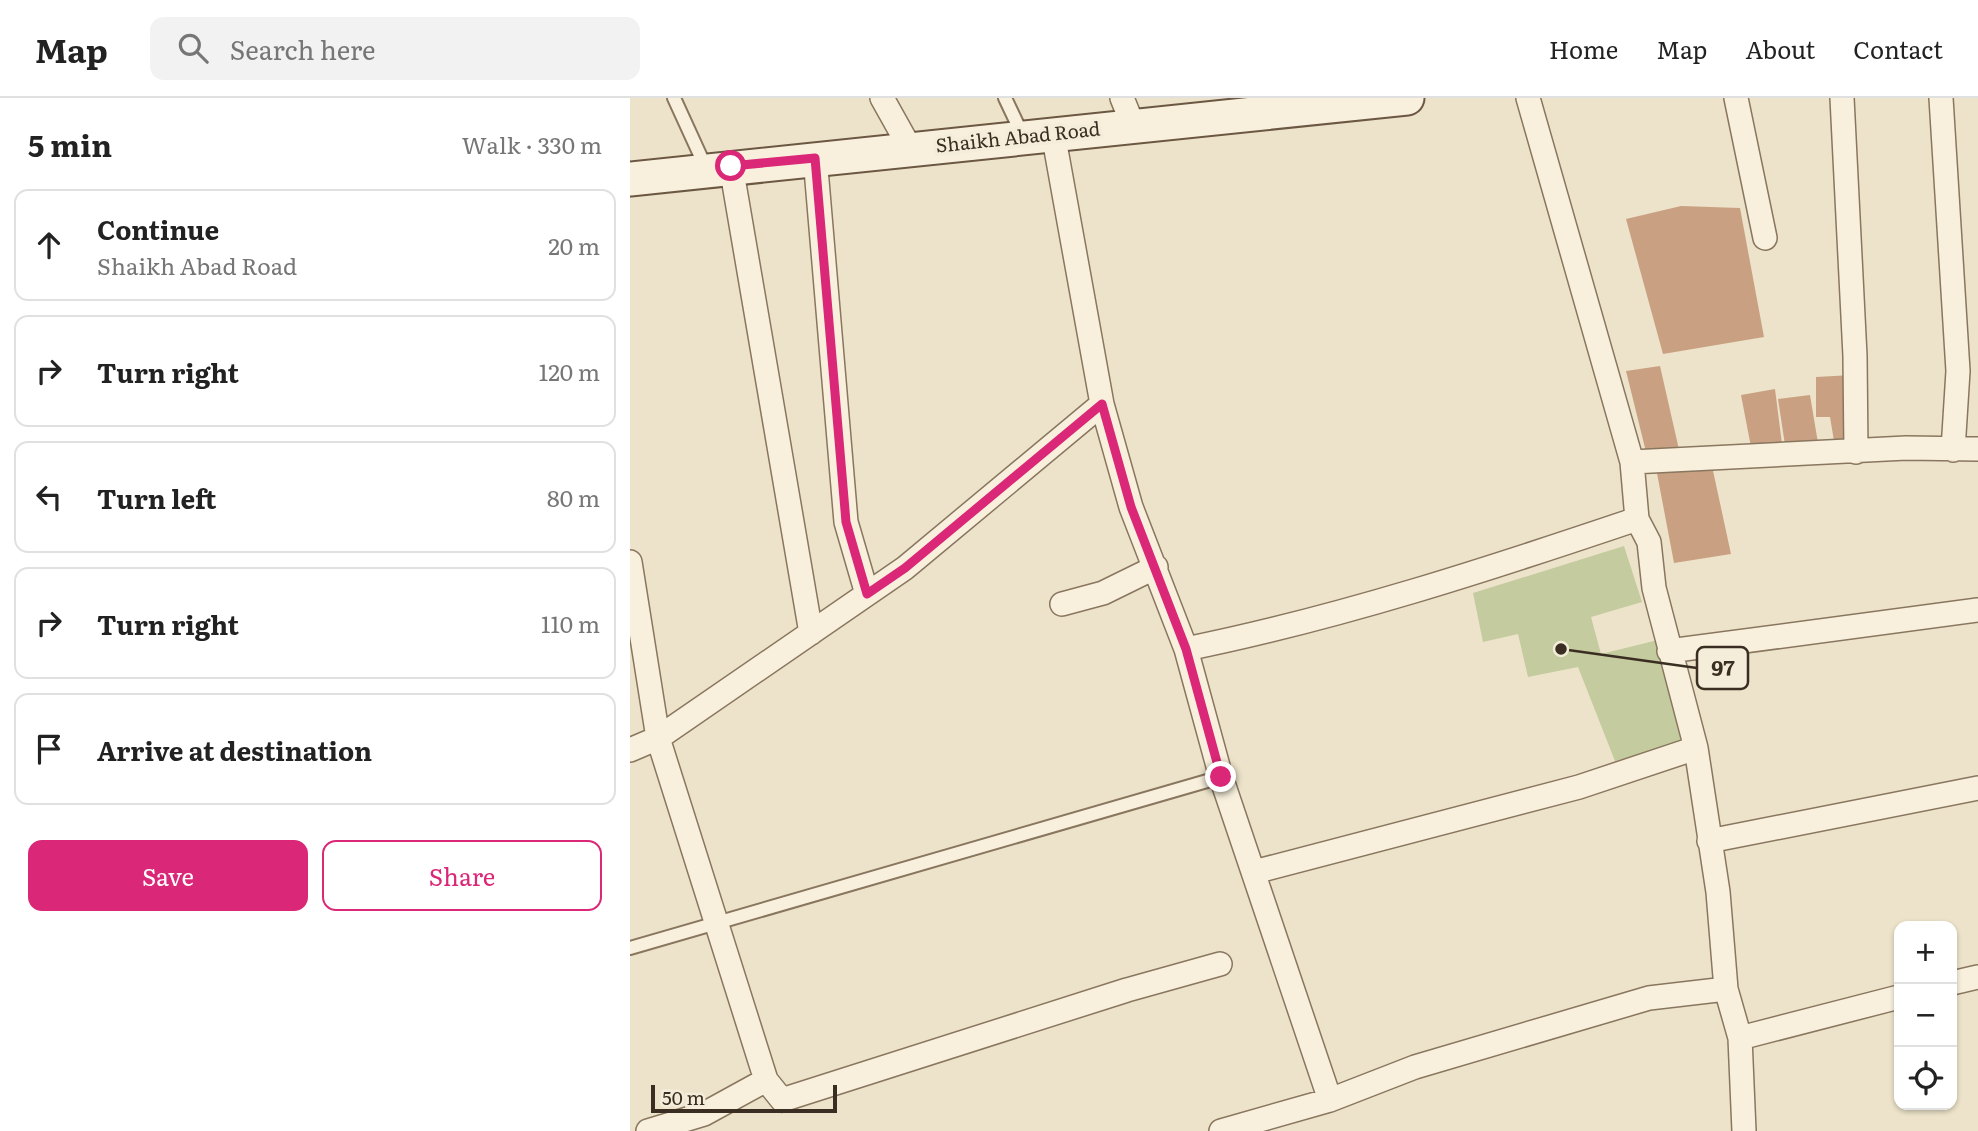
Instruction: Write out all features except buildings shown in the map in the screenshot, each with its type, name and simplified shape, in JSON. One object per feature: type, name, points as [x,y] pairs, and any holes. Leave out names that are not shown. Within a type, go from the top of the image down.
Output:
[{"type":"main road","name":"Shaikh Abad Road","points":[[630,179],[1038,135],[1128,111],[1407,98]]},
{"type":"street","points":[[882,98],[910,148]]},
{"type":"street","points":[[1528,98],[1632,462],[1637,519],[1649,542],[1654,588],[1696,748],[1718,892],[1726,989],[1740,1038],[1745,1131]]},
{"type":"street","points":[[1736,98],[1765,238]]},
{"type":"street","points":[[1842,98],[1855,356],[1856,452]]},
{"type":"street","points":[[1941,98],[1958,372],[1953,450]]},
{"type":"street","points":[[1038,135],[1102,404],[1131,507],[1186,649],[1221,777],[1330,1100]]},
{"type":"street","points":[[815,158],[846,522],[867,594]]},
{"type":"street","points":[[719,168],[811,633]]},
{"type":"street","points":[[630,750],[658,738],[905,568],[1102,404]]},
{"type":"street","points":[[1632,462],[1906,448],[1978,449]]},
{"type":"street","points":[[1186,649],[1267,632],[1535,553],[1637,519]]},
{"type":"street","points":[[630,562],[658,738],[719,925],[741,1009],[766,1080],[782,1100],[1127,990],[1220,964]]},
{"type":"street","points":[[1062,604],[1103,593],[1156,567]]},
{"type":"street","points":[[1669,651],[1978,610]]},
{"type":"street","points":[[1254,872],[1579,787],[1696,748]]},
{"type":"street","points":[[1709,841],[1978,788]]},
{"type":"street","points":[[1957,982],[1978,977]]},
{"type":"street","points":[[1221,1131],[1330,1100],[1415,1067],[1649,998],[1726,989]]},
{"type":"street","points":[[1740,1038],[1894,998]]},
{"type":"street","points":[[648,1131],[704,1114],[766,1080]]},
{"type":"lane","points":[[674,98],[719,168]]},
{"type":"lane","points":[[1005,98],[1038,135]]},
{"type":"lane","points":[[630,948],[719,925],[969,848],[1221,777]]},
{"type":"green space","points":[[1624,546],[1642,602],[1591,617],[1601,654],[1658,640],[1686,743],[1615,761],[1578,667],[1528,677],[1518,634],[1483,642],[1473,593]]},
{"type":"place","name":"97","points":[[1561,649]]},
{"type":"route","points":[[731,166],[815,158],[846,522],[867,594],[905,568],[1102,404],[1131,507],[1186,649],[1221,777]]}]
